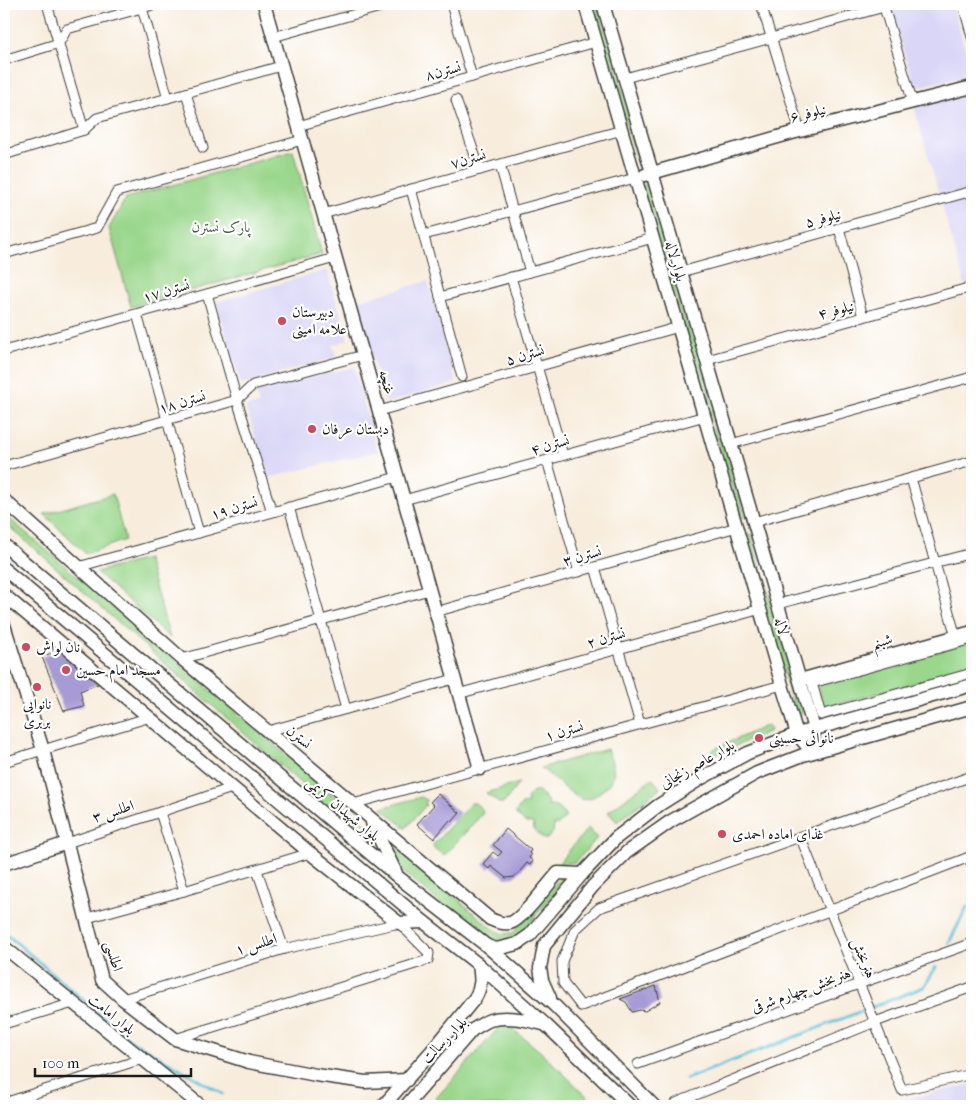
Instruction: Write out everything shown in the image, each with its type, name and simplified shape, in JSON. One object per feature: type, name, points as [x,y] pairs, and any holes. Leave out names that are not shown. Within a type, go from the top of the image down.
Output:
[{"type":"main road","name":"غنچه","points":[[264,4],[480,769]]},
{"type":"main road","name":"بلوار لاله","points":[[585,4],[737,527]]},
{"type":"main road","name":"بلوار لاله","points":[[603,4],[754,522]]},
{"type":"main road","name":"نیلوفر ۶","points":[[635,178],[800,131],[972,87]]},
{"type":"main road","name":"نسترن","points":[[4,500],[182,659],[490,919],[501,924],[512,922],[521,916],[558,873],[582,874]]},
{"type":"main road","points":[[737,527],[754,522]]},
{"type":"main road","name":"لاله","points":[[754,522],[814,729]]},
{"type":"main road","name":"لاله","points":[[737,527],[797,734]]},
{"type":"main road","name":"بلوار شهیدان کریمی","points":[[4,546],[398,877],[486,946],[554,1004],[654,1106]]},
{"type":"main road","points":[[4,569],[424,922],[479,965],[547,1026],[630,1106]]},
{"type":"main road","points":[[4,596],[310,853],[399,923],[424,922]]},
{"type":"main road","name":"اطلسی","points":[[4,625],[9,658],[43,750],[102,980],[123,999],[176,1039],[249,1062],[316,1075],[365,1082],[407,1080]]},
{"type":"main road","name":"شبنم","points":[[800,680],[972,632]]},
{"type":"main road","name":"بلوار عاصم زنجانی","points":[[486,946],[496,949],[505,948],[517,944],[530,935],[582,874],[616,838],[659,805],[702,778],[748,753],[797,734],[972,685]]},
{"type":"main road","points":[[554,1004],[542,980],[540,968],[544,946],[592,886],[627,852],[671,821],[757,773],[812,752],[972,708]]},
{"type":"main road","points":[[812,752],[814,729]]},
{"type":"main road","points":[[797,734],[812,752]]},
{"type":"main road","points":[[370,818],[398,877]]},
{"type":"main road","name":"اطلس ۳","points":[[4,864],[67,843]]},
{"type":"main road","name":"بلوار امامت","points":[[4,947],[201,1106]]},
{"type":"main road","name":"بلوار رسالت","points":[[383,1106],[407,1080],[480,991],[479,965]]},
{"type":"main road","name":"بلوار رسالت","points":[[410,1104],[472,1030],[482,1024],[491,1020],[516,1019],[530,1020],[547,1026]]},
{"type":"street","points":[[47,4],[84,130]]},
{"type":"street","points":[[4,60],[59,44],[67,29],[156,4]]},
{"type":"street","points":[[273,37],[391,4]]},
{"type":"street","points":[[451,4],[472,77]]},
{"type":"street","points":[[761,4],[800,131]]},
{"type":"street","points":[[964,4],[972,37]]},
{"type":"street","points":[[625,78],[771,39],[884,6],[913,103]]},
{"type":"street","points":[[142,8],[168,98]]},
{"type":"street","name":"نسترن۸","points":[[298,126],[596,42]]},
{"type":"street","points":[[4,154],[84,130],[97,118],[281,66]]},
{"type":"street","points":[[186,93],[203,148]]},
{"type":"street","points":[[456,100],[480,170]]},
{"type":"street","name":"نسترن۷","points":[[323,214],[622,130]]},
{"type":"street","points":[[4,254],[97,228],[117,192],[302,140]]},
{"type":"street","points":[[500,164],[530,272]]},
{"type":"street","points":[[424,235],[635,178]]},
{"type":"street","points":[[412,189],[462,377]]},
{"type":"street","name":"نیلوفر ۵","points":[[681,272],[972,191]]},
{"type":"street","points":[[839,228],[863,317]]},
{"type":"street","points":[[440,297],[653,238]]},
{"type":"street","name":"نسترن ۱۷","points":[[4,351],[336,258]]},
{"type":"street","points":[[511,277],[562,455]]},
{"type":"street","name":"نیلوفر ۴","points":[[707,360],[972,287]]},
{"type":"street","points":[[207,294],[237,400],[272,512]]},
{"type":"street","points":[[137,314],[199,533]]},
{"type":"street","name":"نسترن ۵","points":[[378,411],[679,327]]},
{"type":"street","name":"نسترن ۱۸","points":[[4,466],[237,400],[253,385],[363,355]]},
{"type":"street","points":[[731,444],[972,377]]},
{"type":"street","name":"نسترن ۴","points":[[404,500],[705,416]]},
{"type":"street","points":[[547,460],[579,572]]},
{"type":"street","points":[[754,522],[972,461]]},
{"type":"street","name":"نسترن ۱۹","points":[[78,567],[397,477]]},
{"type":"street","points":[[911,478],[956,637]]},
{"type":"street","points":[[289,507],[346,709]]},
{"type":"street","name":"نسترن ۳","points":[[435,612],[737,527]]},
{"type":"street","points":[[778,604],[972,553]]},
{"type":"street","points":[[595,567],[640,724]]},
{"type":"street","points":[[182,659],[429,590]]},
{"type":"street","name":"نسترن ۲","points":[[458,694],[761,609]]},
{"type":"street","points":[[972,639],[812,684],[821,715],[972,673]]},
{"type":"street","points":[[268,731],[454,679]]},
{"type":"street","name":"نسترن ۱","points":[[354,804],[782,685]]},
{"type":"street","points":[[4,762],[150,717]]},
{"type":"street","points":[[972,776],[599,908],[575,930],[562,961],[563,983],[581,1006],[972,856]]},
{"type":"street","name":"اطلس ۳","points":[[67,843],[232,788]]},
{"type":"street","points":[[160,812],[184,891]]},
{"type":"street","name":"هنربخش","points":[[800,836],[902,1090],[972,1074]]},
{"type":"street","points":[[87,918],[310,853]]},
{"type":"street","points":[[257,870],[284,949]]},
{"type":"street","points":[[176,1039],[428,960],[429,953],[399,923]]},
{"type":"street","name":"اطلس ۱","points":[[123,999],[284,949],[399,923]]},
{"type":"street","name":"هنربخش چهارم شرقی","points":[[638,1064],[972,943]]},
{"type":"street","points":[[676,1103],[875,1022],[972,987]]},
{"type":"street","points":[[4,1024],[74,1003]]},
{"type":"street","points":[[4,1103],[142,1059]]},
{"type":"shaded area","points":[[889,4],[952,4],[972,73],[915,88]]},
{"type":"shaded area","points":[[972,87],[972,287],[966,289],[913,103]]},
{"type":"shaded area","name":"دبیرستان علامه امینی","points":[[327,270],[348,340],[333,345],[336,357],[241,384],[216,302]]},
{"type":"shaded area","points":[[428,281],[456,383],[385,403],[357,301]]},
{"type":"shaded area","name":"دبستان عرفان","points":[[354,367],[377,451],[268,478],[246,407],[259,404],[255,391]]},
{"type":"shaded area","points":[[972,1084],[972,1106],[877,1106]]},
{"type":"green space","points":[[590,4],[598,4],[647,172],[641,175]]},
{"type":"green space","name":"پارک نسترن","points":[[293,151],[322,254],[131,307],[109,228],[126,198]]},
{"type":"green space","points":[[651,182],[746,516],[741,519],[642,186]]},
{"type":"green space","points":[[113,494],[125,540],[86,554],[44,514]]},
{"type":"green space","points":[[4,514],[368,825],[382,855],[4,522]]},
{"type":"green space","points":[[751,533],[803,711],[799,716],[795,712],[744,536]]},
{"type":"green space","points":[[147,559],[170,638],[96,572]]},
{"type":"green space","points":[[972,642],[972,667],[824,708],[817,685]]},
{"type":"green space","points":[[768,725],[770,731],[715,755],[712,750]]},
{"type":"green space","points":[[607,749],[614,773],[610,782],[599,793],[589,799],[581,799],[567,790],[541,768]]},
{"type":"green space","points":[[652,778],[660,788],[617,822],[608,812]]},
{"type":"green space","points":[[519,783],[504,803],[499,803],[486,793]]},
{"type":"green space","points":[[534,791],[538,791],[547,800],[548,806],[555,806],[565,815],[565,818],[559,824],[554,825],[553,832],[547,839],[544,839],[534,830],[533,823],[526,823],[516,815],[522,804],[528,803],[527,798]]},
{"type":"green space","points":[[421,797],[427,800],[426,805],[406,828],[381,808]]},
{"type":"green space","points":[[471,803],[475,803],[482,809],[483,813],[444,856],[432,846]]},
{"type":"green space","points":[[588,828],[597,838],[576,862],[557,865]]},
{"type":"green space","points":[[392,844],[493,929],[502,934],[513,933],[561,877],[565,880],[524,930],[506,939],[494,940],[476,933],[402,871]]},
{"type":"green space","points":[[504,1022],[541,1052],[597,1106],[429,1106]]},
{"type":"building","name":"مسجد امام حسین","points":[[60,649],[98,684],[80,691],[84,706],[64,711],[42,657]]},
{"type":"building","points":[[438,794],[460,813],[452,822],[450,820],[434,839],[417,824],[434,805],[430,802]]},
{"type":"building","points":[[506,829],[531,850],[529,858],[533,861],[530,865],[527,863],[515,877],[506,878],[491,866],[489,869],[483,864],[493,852],[498,856],[502,852],[493,845]]},
{"type":"building","points":[[656,986],[660,1002],[645,1011],[632,1012],[626,1002],[620,999]]},
{"type":"waterway","points":[[949,943],[967,907]]},
{"type":"waterway","points":[[4,932],[129,1039],[223,1094]]},
{"type":"waterway","points":[[686,1079],[924,987],[936,967]]},
{"type":"place","name":"دبیرستان علامه امینی","points":[[282,321]]},
{"type":"place","name":"دبستان عرفان","points":[[312,429]]},
{"type":"place","name":"نان لواش","points":[[26,647]]},
{"type":"place","name":"مسجد امام حسین","points":[[66,670]]},
{"type":"place","name":"نانوایی بربری","points":[[37,687]]},
{"type":"place","name":"نانوائی حسینی","points":[[759,738]]},
{"type":"place","name":"غذای اماده احمدی","points":[[722,834]]}]
